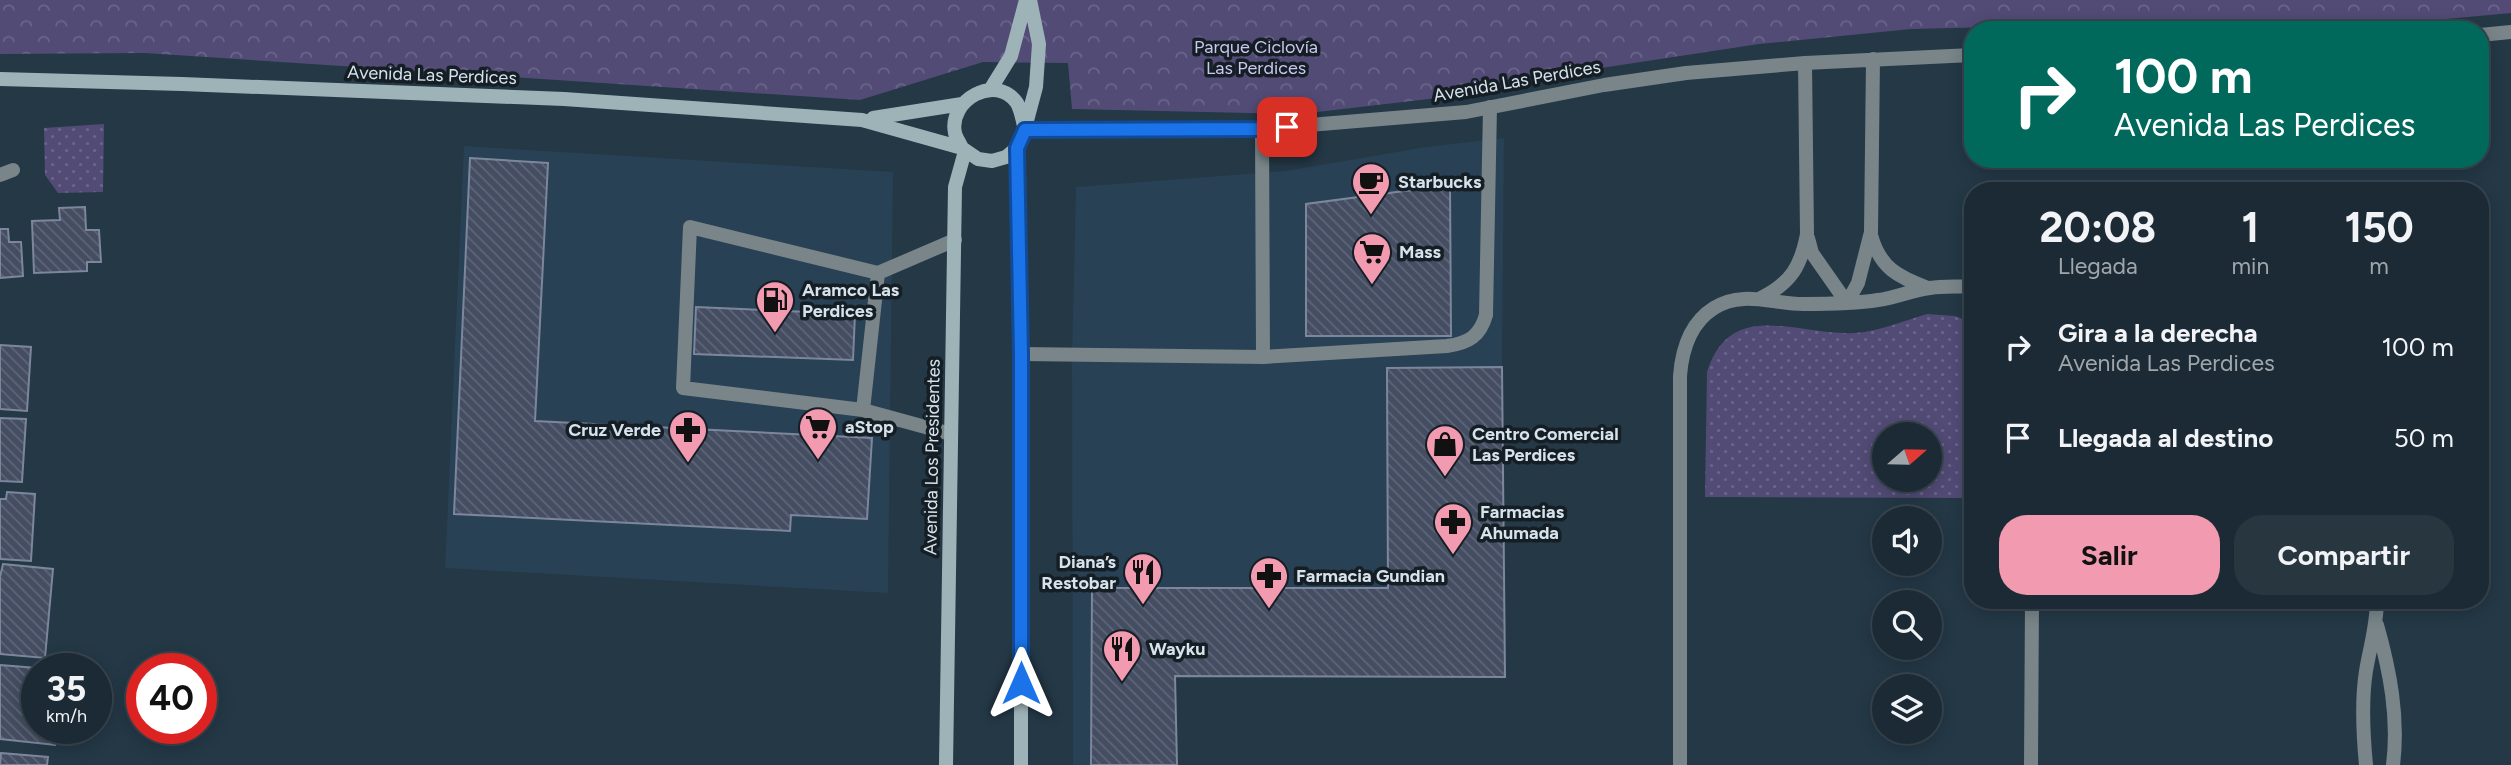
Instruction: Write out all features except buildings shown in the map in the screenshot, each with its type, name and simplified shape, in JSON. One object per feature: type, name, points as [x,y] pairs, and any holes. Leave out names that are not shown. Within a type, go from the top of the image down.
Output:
[{"type":"street","points":[[990,90],[1011,56],[1028,0]]},
{"type":"street","points":[[1021,765],[1021,354],[1017,148],[1025,130],[1036,87],[1039,44],[1028,0]]},
{"type":"street","points":[[2489,34],[2511,32]]},
{"type":"street","name":"Avenida Las Perdices","points":[[1025,130],[1262,129],[1466,112],[1604,85],[1686,73],[1805,63],[1964,55]]},
{"type":"street","points":[[1847,303],[1858,283],[1871,232],[1873,59]]},
{"type":"street","points":[[1761,298],[1788,280],[1803,254],[1807,234],[1805,63]]},
{"type":"street","name":"Avenida Las Perdices","points":[[0,79],[564,99],[862,120],[964,149]]},
{"type":"street","points":[[1017,148],[1006,157],[992,161],[978,159],[964,149],[955,134],[955,118],[962,104],[974,94],[990,90],[1005,94],[1017,103],[1025,130]]},
{"type":"street","name":"Avenida Las Perdices","points":[[862,120],[962,104]]},
{"type":"street","points":[[1021,354],[1072,357],[1263,357],[1464,344],[1479,331],[1486,315],[1490,107]]},
{"type":"street","points":[[1262,129],[1263,357]]},
{"type":"street","name":"Avenida Los Presidentes","points":[[946,765],[956,187],[964,149]]},
{"type":"street","points":[[951,435],[863,410],[683,388],[690,227],[878,273],[955,240]]},
{"type":"street","points":[[1871,232],[1881,259],[1892,271],[1902,279],[1928,288]]},
{"type":"street","points":[[1807,234],[1812,253],[1847,303]]},
{"type":"street","points":[[863,410],[878,273]]},
{"type":"street","points":[[1680,765],[1681,360],[1685,345],[1696,325],[1713,308],[1734,300],[1761,298],[1800,304],[1847,303],[1904,295],[1928,288],[1964,286]]},
{"type":"street","points":[[1955,287],[1964,290]]},
{"type":"street","points":[[2031,765],[2032,609]]},
{"type":"street","points":[[2377,609],[2377,623],[2393,697],[2396,725],[2393,765]]},
{"type":"street","points":[[2366,765],[2362,719],[2364,693],[2377,623]]},
{"type":"shaded area","name":"Centro Comercial Las Perdices","points":[[1504,138],[1502,367],[1505,677],[1176,676],[1177,765],[1073,765],[1072,357],[1076,187],[1285,171],[1426,147]]},
{"type":"shaded area","name":"Aramco Las Perdices","points":[[464,146],[893,172],[888,593],[445,568]]},
{"type":"green space","name":"Parque Ciclovía Las Perdices","points":[[0,0],[2511,0],[2511,13],[2400,21],[1964,21],[1964,28],[1911,29],[1759,44],[1601,68],[1463,95],[1300,114],[1072,109],[1068,63],[983,62],[860,100],[145,53],[0,54]]},
{"type":"green space","points":[[104,124],[103,192],[58,193],[45,175],[44,128]]},
{"type":"green space","points":[[1927,314],[1955,316],[1964,320],[1964,498],[1705,497],[1707,372],[1718,349],[1732,335],[1749,327],[1864,332]]},
{"type":"place","name":"Starbucks","points":[[1371,216]]},
{"type":"place","name":"Mass","points":[[1372,286]]},
{"type":"place","name":"Aramco Las Perdices","points":[[775,334]]},
{"type":"place","name":"aStop","points":[[818,461]]},
{"type":"place","name":"Cruz Verde","points":[[688,464]]},
{"type":"place","name":"Centro Comercial Las Perdices","points":[[1445,478]]},
{"type":"place","name":"Farmacias Ahumada","points":[[1453,556]]},
{"type":"place","name":"Diana’s Restobar","points":[[1143,606]]},
{"type":"place","name":"Farmacia Gundian","points":[[1269,610]]},
{"type":"place","name":"Wayku","points":[[1122,683]]},
{"type":"route","points":[[1021,683],[1021,354],[1017,148],[1025,130],[1287,127]]}]
